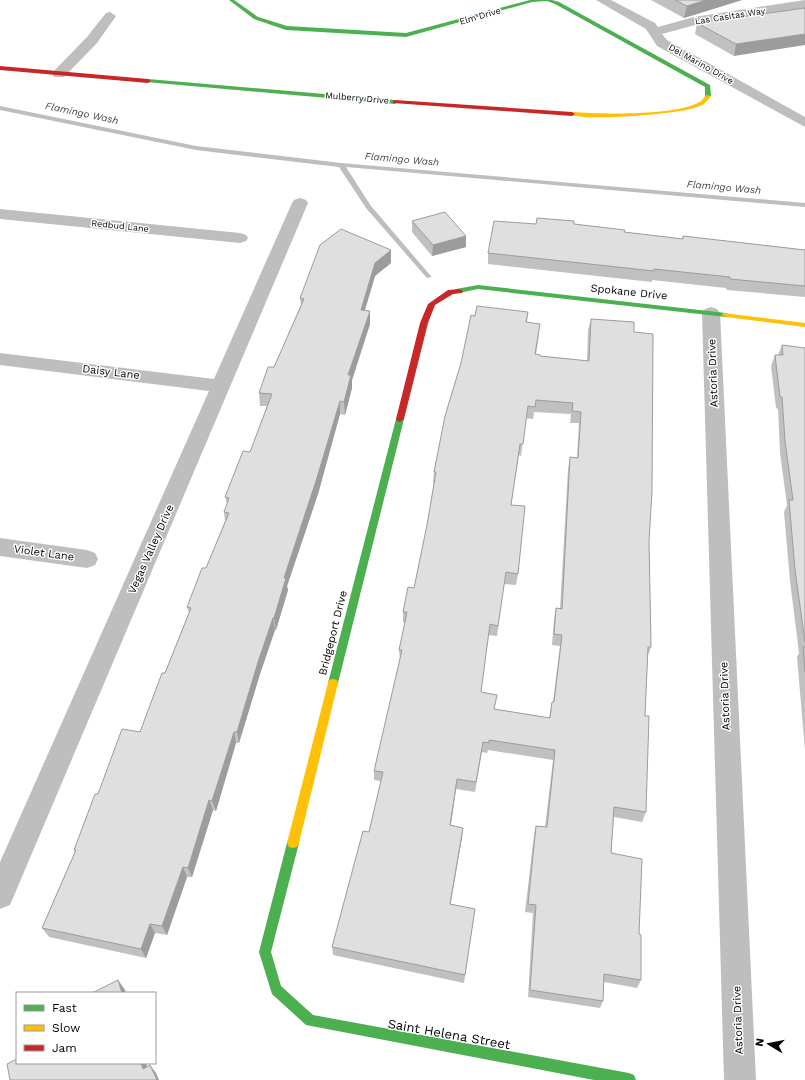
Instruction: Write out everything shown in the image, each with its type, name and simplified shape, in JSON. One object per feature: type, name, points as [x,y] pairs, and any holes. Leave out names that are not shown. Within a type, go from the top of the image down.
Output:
[{"type":"street","name":"Elm Drive","points":[[230,0],[254,19],[267,25],[286,28],[406,35],[532,1],[547,0],[557,3],[708,86],[709,94]]},
{"type":"street","name":"Del Marino Drive","points":[[602,0],[650,26],[662,43],[805,123]]},
{"type":"street","name":"Las Casitas Way","points":[[655,32],[694,21],[805,4]]},
{"type":"street","points":[[59,74],[92,40],[110,16]]},
{"type":"street","name":"Mulberry Drive","points":[[0,68],[470,108],[583,115],[626,115],[683,109],[703,103],[709,94]]},
{"type":"street","name":"Vegas Valley Drive","points":[[0,895],[222,386],[300,203]]},
{"type":"street","name":"Redbud Lane","points":[[0,214],[240,238]]},
{"type":"street","name":"Spokane Drive","points":[[451,292],[478,287],[805,325]]},
{"type":"street","name":"Bridgeport Drive","points":[[276,990],[265,952],[424,322],[432,304],[451,292]]},
{"type":"street","name":"Astoria Drive","points":[[711,313],[740,1080]]},
{"type":"street","name":"Daisy Lane","points":[[0,359],[222,386]]},
{"type":"street","name":"Violet Lane","points":[[0,547],[87,559]]},
{"type":"street","name":"Saint Helena Street","points":[[276,990],[310,1021],[629,1080]]},
{"type":"building","points":[[675,0],[706,0],[687,6]]},
{"type":"building","points":[[805,8],[805,34],[736,44],[697,23]]},
{"type":"building","points":[[445,212],[466,236],[433,245],[412,221]]},
{"type":"building","points":[[537,218],[574,221],[574,224],[625,230],[624,232],[683,239],[683,236],[805,250],[805,286],[730,279],[730,277],[654,269],[654,271],[488,253],[494,221],[536,224]]},
{"type":"building","points":[[341,229],[391,250],[375,263],[361,310],[370,311],[348,375],[351,375],[344,402],[340,401],[316,481],[284,578],[286,578],[274,618],[258,662],[237,732],[234,732],[212,801],[209,800],[188,868],[183,867],[162,926],[150,924],[141,949],[42,928],[76,850],[74,850],[95,794],[98,794],[122,729],[140,732],[162,673],[165,673],[191,608],[187,607],[202,568],[206,568],[229,513],[224,512],[229,498],[225,497],[243,451],[250,452],[272,394],[259,393],[268,367],[274,367],[304,299],[300,298],[320,245]]},
{"type":"building","points":[[477,306],[528,312],[526,322],[540,324],[535,354],[540,356],[589,361],[591,319],[634,322],[634,332],[653,334],[652,491],[649,542],[651,647],[648,647],[645,716],[649,716],[646,812],[614,807],[611,853],[642,859],[639,934],[641,935],[641,980],[604,974],[603,1001],[530,990],[536,905],[528,904],[536,826],[547,827],[555,750],[489,740],[489,743],[483,742],[476,782],[457,779],[450,825],[463,828],[450,904],[475,909],[465,975],[332,947],[363,831],[369,832],[383,772],[374,771],[402,650],[399,650],[407,612],[403,612],[408,587],[414,588],[427,525],[436,472],[434,472],[445,416],[461,363],[471,315],[475,316]],"holes":[[[536,400],[573,403],[572,411],[581,412],[578,458],[570,457],[562,609],[556,608],[554,634],[562,635],[554,702],[552,702],[550,718],[494,709],[497,695],[481,692],[490,624],[498,626],[506,572],[518,574],[525,506],[511,505],[520,444],[523,444],[528,406],[535,407]]]},
{"type":"building","points":[[782,345],[805,348],[805,642],[795,570],[789,500],[793,500],[785,441],[782,397],[780,397],[775,355],[783,355]]},
{"type":"building","points":[[803,647],[805,647],[805,672]]},
{"type":"building","points":[[118,980],[122,992],[94,992]]},
{"type":"building","points":[[16,1060],[16,1064],[141,1064],[143,1069],[150,1065],[157,1080],[10,1080],[7,1064]]},
{"type":"waterway","name":"Flamingo Wash","points":[[0,108],[196,148],[341,165]]},
{"type":"waterway","name":"Flamingo Wash","points":[[341,165],[805,205]]},
{"type":"waterway","points":[[341,165],[368,207],[428,276]]},
{"type":"traffic: fast","points":[[231,0],[256,18],[286,28],[406,35],[532,1],[547,0],[557,3],[708,86],[708,96]]},
{"type":"traffic: fast","points":[[148,81],[395,102]]},
{"type":"traffic: fast","points":[[459,291],[478,287],[726,315]]},
{"type":"traffic: fast","points":[[333,683],[400,419]]},
{"type":"traffic: fast","points":[[293,843],[265,952],[276,990],[310,1021],[629,1080]]},
{"type":"traffic: slow","points":[[572,114],[619,115],[659,113],[692,107],[705,101],[708,96]]},
{"type":"traffic: slow","points":[[726,315],[805,325]]},
{"type":"traffic: slow","points":[[293,843],[333,683]]},
{"type":"traffic: jam","points":[[0,68],[148,81]]},
{"type":"traffic: jam","points":[[395,102],[572,114]]},
{"type":"traffic: jam","points":[[400,419],[424,323],[432,304],[451,292],[459,291]]}]
